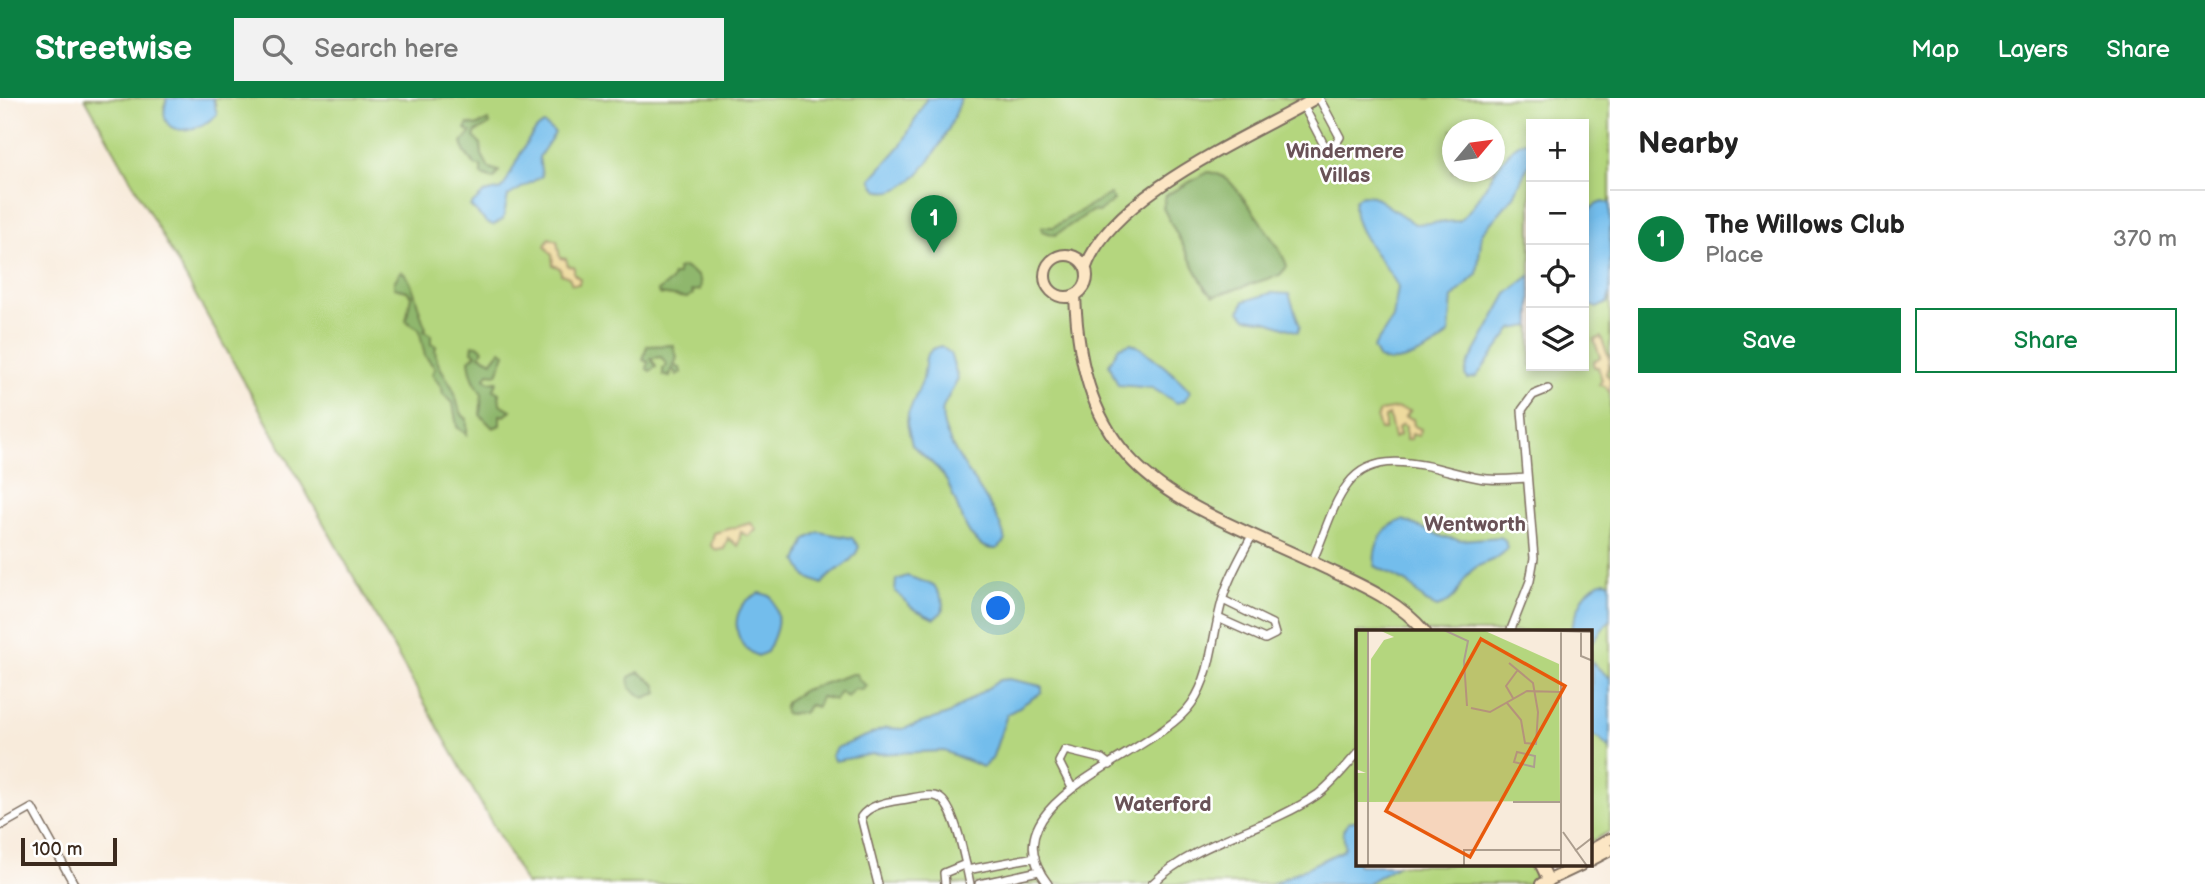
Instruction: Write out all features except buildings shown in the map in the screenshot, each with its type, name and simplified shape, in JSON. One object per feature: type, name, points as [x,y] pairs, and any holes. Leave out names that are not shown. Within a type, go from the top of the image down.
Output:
[{"type":"street","points":[[1303,106],[1323,143],[1328,147],[1335,145],[1339,141],[1338,133],[1318,98],[1303,106],[1152,191],[1095,247],[1076,257],[1058,256],[1046,269],[1047,286],[1062,297],[1076,326],[1098,412],[1120,450],[1155,484],[1174,496],[1391,601],[1423,630]]},
{"type":"street","points":[[1062,297],[1075,295],[1086,284],[1086,267],[1095,247]]},
{"type":"street","points":[[1076,257],[1086,267]]},
{"type":"street","points":[[1075,295],[1076,326]]},
{"type":"street","points":[[1511,630],[1530,581],[1534,558],[1522,410],[1533,395],[1548,390]]},
{"type":"street","points":[[1312,562],[1348,484],[1370,466],[1396,462],[1488,480],[1527,478]]},
{"type":"street","points":[[1048,884],[1039,871],[1035,857],[1036,833],[1040,819],[1056,799],[1170,727],[1191,705],[1206,671],[1223,600],[1253,534]]},
{"type":"street","points":[[1218,618],[1265,639],[1275,634],[1272,624],[1223,600]]},
{"type":"street","points":[[1072,788],[1059,762],[1065,750],[1102,759],[1110,765]]},
{"type":"street","points":[[1152,884],[1183,858],[1314,797],[1334,781],[1356,754]]},
{"type":"street","points":[[878,884],[861,817],[872,807],[896,800],[935,796],[942,799],[959,832],[970,884]]},
{"type":"street","points":[[0,826],[32,808],[74,884]]},
{"type":"street","points":[[1592,849],[1610,839]]},
{"type":"street","points":[[1592,859],[1610,850]]},
{"type":"street","points":[[945,884],[944,873],[948,869],[1035,857]]},
{"type":"street","points":[[1534,884],[1564,866]]},
{"type":"street","points":[[1549,876],[1578,866]]},
{"type":"street","points":[[979,884],[1039,871]]},
{"type":"green space","points":[[85,98],[167,98],[164,107],[216,105],[213,98],[1610,98],[1610,831],[1592,841],[1592,630],[1356,630],[1356,866],[1545,866],[1536,871],[1533,881],[1528,884],[526,884]]},
{"type":"green space","points":[[488,120],[490,124],[476,132],[474,137],[481,144],[482,155],[489,168],[499,171],[494,179],[481,175],[481,166],[476,166],[465,153],[462,142],[471,133],[465,129],[468,124],[476,126]]},
{"type":"green space","points":[[1208,172],[1219,174],[1228,180],[1261,223],[1285,260],[1287,267],[1280,275],[1214,296],[1206,289],[1163,208],[1166,195]]},
{"type":"green space","points":[[1110,194],[1114,200],[1098,212],[1092,211],[1055,235],[1042,231],[1042,227],[1053,227]]},
{"type":"green space","points":[[684,267],[698,277],[700,290],[692,291],[693,294],[687,298],[659,294],[658,291],[671,281],[673,275],[678,275],[677,269]]},
{"type":"green space","points":[[401,271],[410,281],[426,328],[424,331],[431,335],[431,344],[436,346],[438,363],[453,389],[461,413],[467,419],[467,435],[457,427],[453,403],[443,394],[432,374],[435,368],[425,356],[419,329],[406,321],[411,296],[407,291],[394,288],[394,282]]},
{"type":"green space","points":[[473,345],[478,345],[483,350],[480,355],[492,361],[501,350],[505,354],[497,374],[488,373],[485,378],[489,382],[497,381],[494,390],[499,393],[500,404],[511,410],[505,416],[500,415],[500,425],[493,428],[480,415],[482,394],[473,377],[469,360],[476,354],[472,351]]},
{"type":"green space","points":[[673,345],[677,357],[674,366],[680,368],[681,373],[677,375],[672,368],[670,377],[663,375],[663,369],[667,365],[661,357],[651,358],[656,367],[650,371],[647,369],[648,362],[643,360],[647,346]]},
{"type":"green space","points":[[639,672],[656,685],[658,693],[644,698],[630,688],[629,677]]},
{"type":"green space","points":[[857,674],[859,680],[867,686],[862,690],[854,689],[847,697],[840,692],[835,700],[821,697],[817,707],[810,705],[803,713],[786,714],[784,708],[787,701],[804,690]]},
{"type":"sand","points":[[549,238],[557,241],[560,258],[566,259],[568,266],[574,267],[574,274],[580,279],[579,284],[572,284],[569,277],[561,274],[560,268],[553,265],[552,255],[545,246]]},
{"type":"sand","points":[[1601,337],[1610,361],[1606,374],[1610,378],[1610,393],[1605,386],[1599,385],[1602,380],[1598,367],[1594,367],[1594,361],[1600,357],[1594,340]]},
{"type":"sand","points":[[1398,408],[1410,411],[1405,417],[1413,419],[1414,426],[1421,429],[1419,436],[1412,434],[1411,439],[1406,440],[1406,427],[1402,424],[1398,428],[1400,435],[1394,438],[1389,415],[1385,417],[1385,430],[1380,430],[1377,419],[1380,411]]},
{"type":"sand","points":[[751,523],[756,530],[748,536],[741,532],[738,546],[728,538],[724,549],[717,550],[711,546],[714,533]]},
{"type":"water","points":[[167,98],[213,98],[217,114],[199,126],[179,130],[166,121],[164,112]]},
{"type":"water","points":[[927,98],[961,98],[941,143],[918,174],[905,185],[891,191],[877,190],[871,179],[902,144]]},
{"type":"water","points":[[544,124],[555,133],[539,157],[542,176],[508,196],[503,219],[493,225],[487,223],[470,206],[484,193],[502,189],[526,143]]},
{"type":"water","points":[[1526,141],[1526,171],[1514,196],[1482,233],[1477,274],[1452,298],[1449,333],[1435,345],[1407,359],[1379,359],[1373,348],[1393,318],[1398,287],[1357,223],[1355,200],[1362,195],[1373,196],[1415,224],[1459,221],[1488,182],[1505,182],[1505,157],[1517,145]]},
{"type":"water","points":[[1603,202],[1610,203],[1610,294],[1607,303],[1597,308],[1589,303],[1589,212]]},
{"type":"water","points":[[1526,279],[1526,327],[1512,329],[1476,377],[1468,379],[1465,375],[1467,366],[1507,294]]},
{"type":"water","points":[[1271,293],[1289,294],[1300,326],[1298,332],[1267,321],[1246,318],[1240,311],[1244,301]]},
{"type":"water","points":[[1131,343],[1153,357],[1187,388],[1190,392],[1184,401],[1177,403],[1152,388],[1118,385],[1109,364],[1119,347]]},
{"type":"water","points":[[941,346],[950,353],[958,379],[943,408],[943,422],[948,438],[1000,525],[1005,541],[997,549],[976,541],[963,521],[943,475],[912,445],[907,424],[908,414],[923,379],[926,357],[932,349]]},
{"type":"water","points":[[1403,520],[1443,537],[1461,540],[1500,537],[1505,540],[1507,548],[1497,558],[1470,573],[1452,599],[1437,607],[1426,602],[1408,583],[1375,566],[1375,551],[1381,537],[1390,526]]},
{"type":"water","points":[[819,532],[852,538],[859,547],[852,559],[822,584],[806,577],[797,561],[806,539]]},
{"type":"water","points":[[907,576],[934,585],[944,603],[942,612],[934,619],[912,608],[895,591],[896,580]]},
{"type":"water","points":[[1606,581],[1610,583],[1610,619],[1592,643],[1592,630],[1571,630],[1582,600],[1591,588]]},
{"type":"water","points":[[760,593],[771,596],[777,618],[776,631],[767,652],[758,656],[742,642],[736,624],[743,606],[750,598]]},
{"type":"water","points":[[1592,663],[1610,678],[1610,750],[1600,739],[1592,736]]},
{"type":"water","points":[[1009,679],[1042,686],[1042,692],[1007,715],[992,759],[983,767],[944,751],[873,754],[835,761],[831,756],[836,748],[886,728],[903,729],[948,714],[1000,680]]},
{"type":"water","points":[[1356,820],[1356,866],[1396,866],[1366,884],[1272,884],[1342,851],[1345,847],[1343,830],[1349,822]]},
{"type":"place","name":"The Willows Club","points":[[934,253]]},
{"type":"district","name":"Windermere Villas","points":[[1345,163]]},
{"type":"district","name":"Wentworth","points":[[1475,524]]},
{"type":"district","name":"Waterford","points":[[1163,804]]}]
